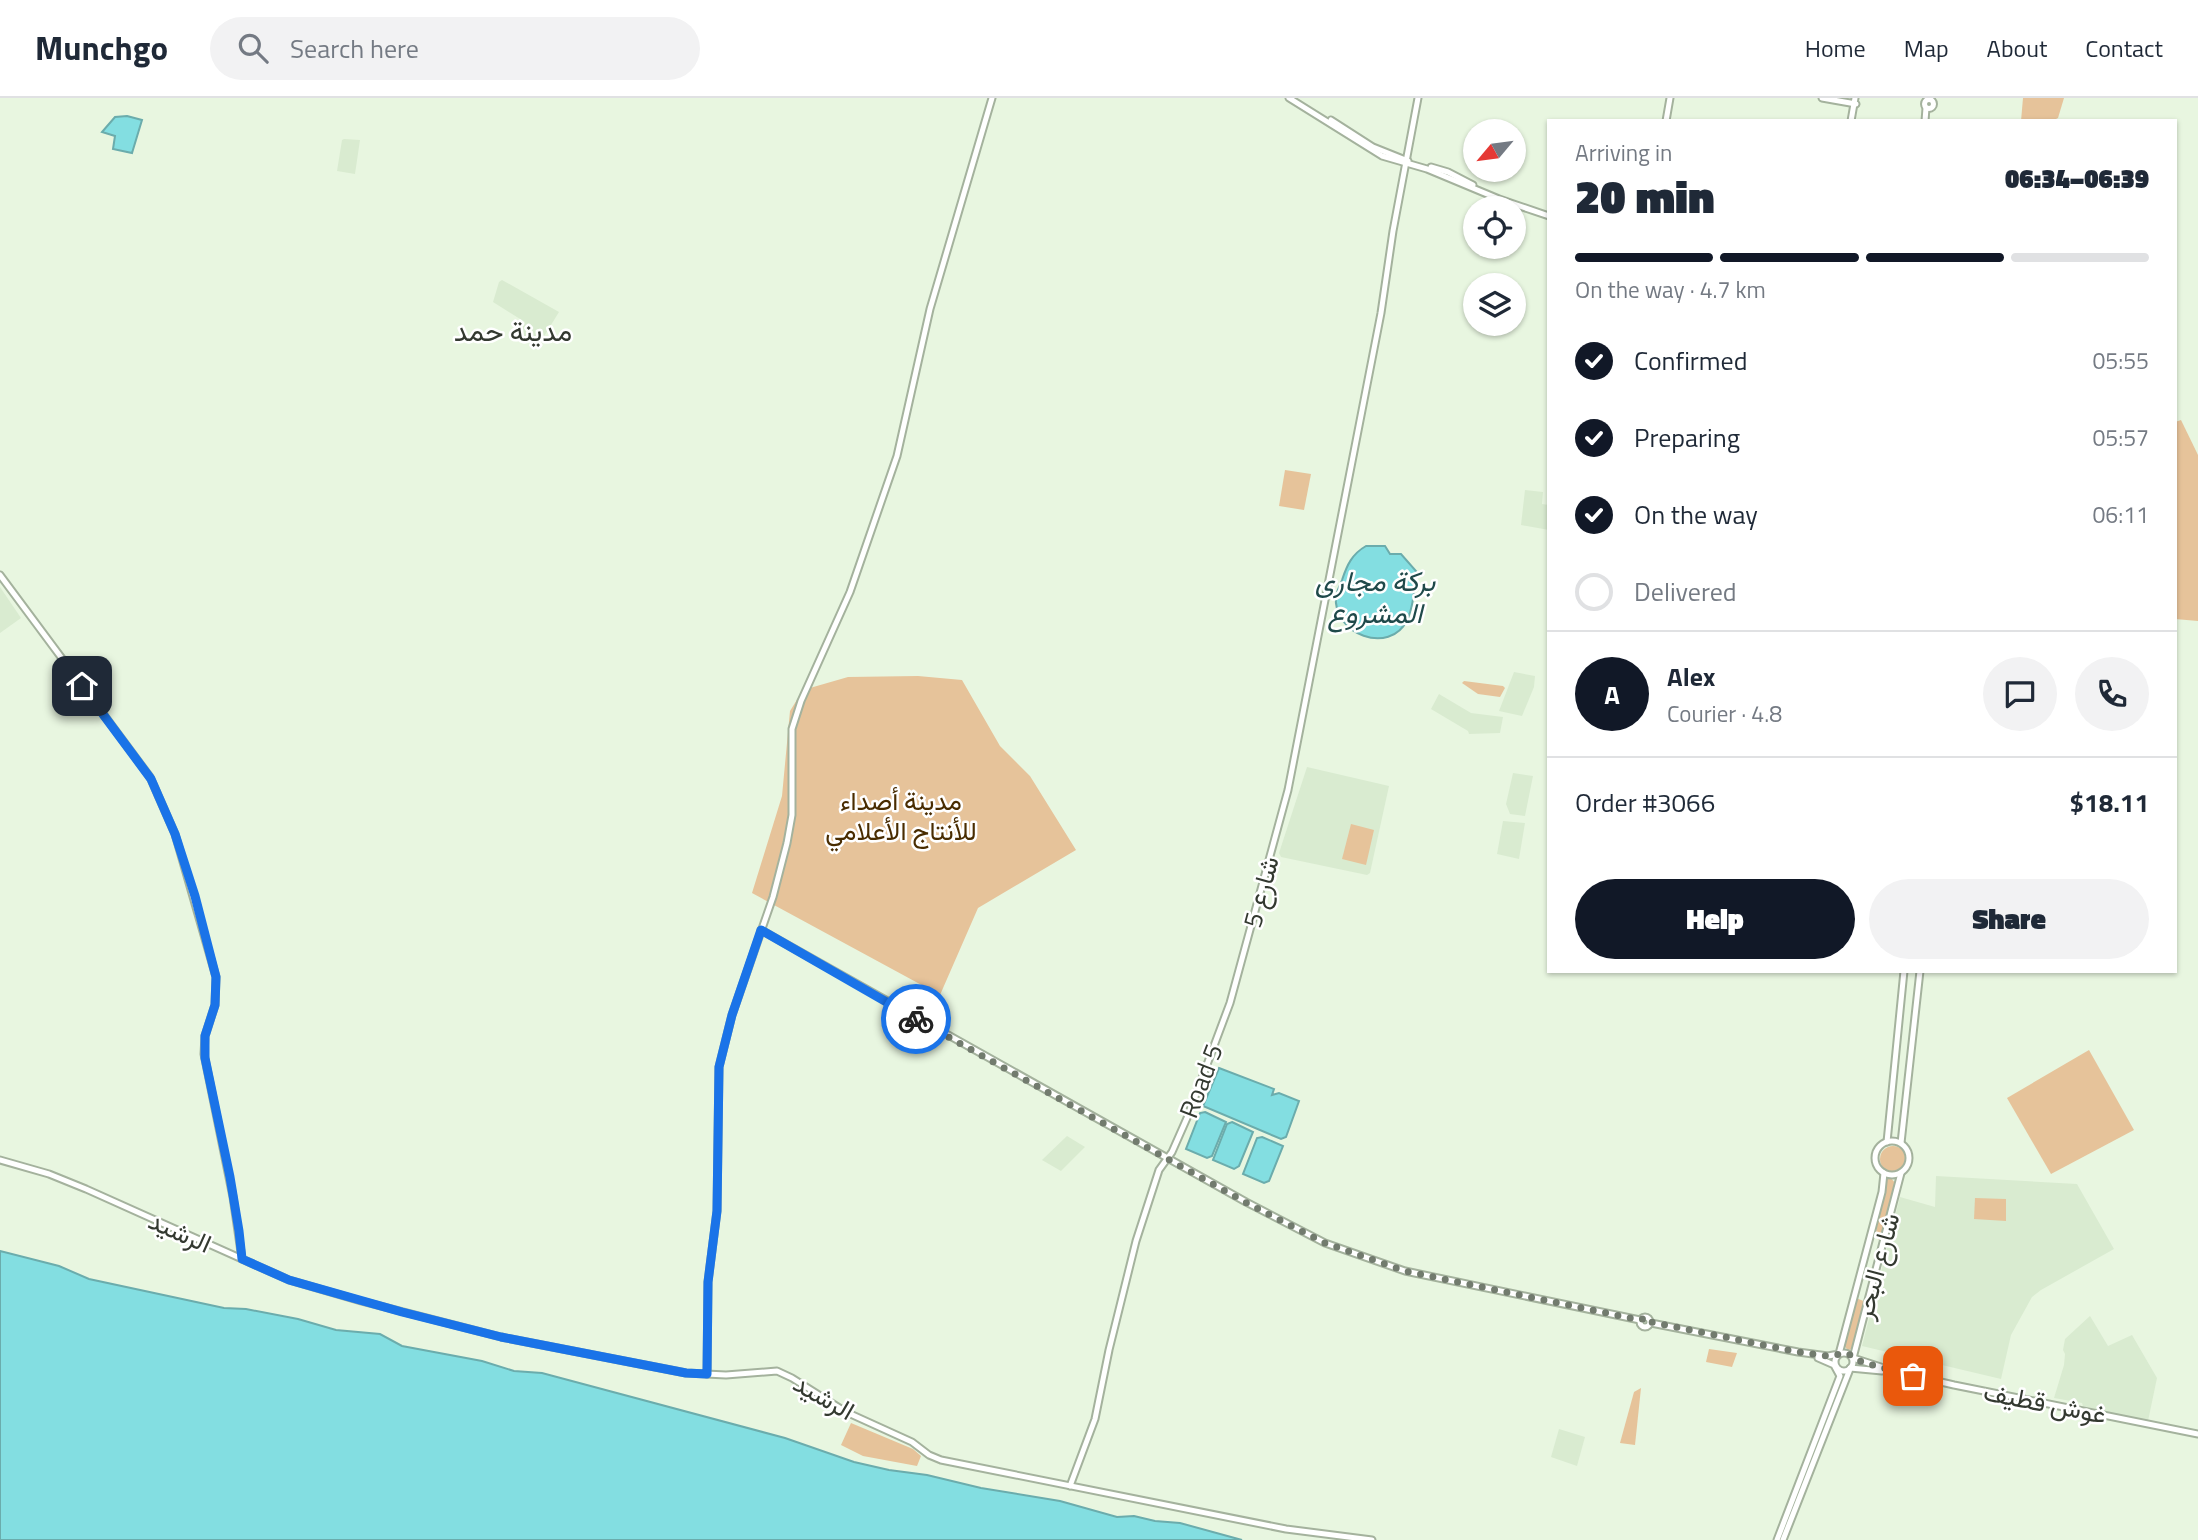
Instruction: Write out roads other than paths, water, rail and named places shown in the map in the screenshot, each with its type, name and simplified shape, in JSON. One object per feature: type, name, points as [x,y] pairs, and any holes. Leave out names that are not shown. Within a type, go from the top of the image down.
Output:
[{"type":"main road","points":[[707,1374],[708,1282],[717,1211],[719,1067],[732,1015],[781,870],[792,815],[790,744],[793,723],[850,592],[897,456],[930,309],[992,98]]},
{"type":"main road","points":[[1289,98],[1373,151],[1406,163],[1448,172],[1547,213]]},
{"type":"main road","points":[[1295,98],[1373,147],[1406,163]]},
{"type":"main road","points":[[1406,163],[1418,98]]},
{"type":"main road","points":[[1666,119],[1670,98]]},
{"type":"main road","points":[[1822,98],[1855,101]]},
{"type":"main road","points":[[1832,98],[1855,101]]},
{"type":"main road","points":[[1852,119],[1855,101]]},
{"type":"main road","points":[[1926,119],[1927,101]]},
{"type":"main road","name":"شارع 5","points":[[1223,1022],[1242,965],[1295,760],[1381,313],[1406,163]]},
{"type":"main road","points":[[0,575],[150,777],[175,834],[216,977],[215,1005],[205,1036],[205,1058],[230,1177],[242,1259]]},
{"type":"main road","points":[[761,930],[1300,1232],[1363,1258],[1405,1271],[1640,1320],[1647,1317],[1651,1322],[1798,1352],[1828,1356],[1847,1353],[1853,1358],[1850,1369],[1783,1540]]},
{"type":"main road","points":[[1904,973],[1887,1142],[1876,1154],[1877,1165],[1890,1175],[1901,1173],[1908,1166],[1909,1156],[1901,1143],[1920,973]]},
{"type":"main road","name":"Road 5","points":[[1167,1157],[1191,1110],[1223,1022]]},
{"type":"main road","points":[[1887,1142],[1901,1143]]},
{"type":"main road","points":[[1070,1486],[1095,1419],[1130,1261],[1159,1170],[1167,1157]]},
{"type":"main road","name":"الرشيد","points":[[0,1160],[49,1174],[86,1189],[302,1284],[471,1330],[656,1368],[707,1374],[777,1371],[846,1412],[912,1442],[929,1455],[1298,1531],[1372,1540]]},
{"type":"main road","name":"شارع البحر","points":[[1839,1354],[1882,1192],[1884,1173]]},
{"type":"main road","name":"شارع البحر","points":[[1853,1358],[1901,1173]]},
{"type":"main road","points":[[1858,1282],[1872,1283]]},
{"type":"main road","points":[[1798,1352],[1826,1360],[1844,1371],[1850,1369]]},
{"type":"main road","points":[[1777,1540],[1838,1383],[1840,1373],[1835,1359],[1839,1354]]},
{"type":"main road","name":"غوش قطيف","points":[[1853,1358],[1893,1371],[2198,1434]]},
{"type":"main road","name":"غوش قطيف","points":[[1850,1369],[1893,1371]]},
{"type":"water","points":[[127,116],[142,120],[132,153],[113,149],[115,136],[102,132],[115,117]]},
{"type":"water","name":"بركة مجارى المشروع","points":[[1366,546],[1385,546],[1390,554],[1401,554],[1416,571],[1407,620],[1399,631],[1388,637],[1364,636],[1352,630],[1337,609],[1336,596],[1346,569],[1354,556]]},
{"type":"water","points":[[1219,1068],[1274,1089],[1272,1095],[1279,1093],[1299,1101],[1286,1137],[1281,1139],[1203,1106]]},
{"type":"water","points":[[1205,1112],[1226,1122],[1212,1156],[1207,1158],[1186,1149],[1200,1113]]},
{"type":"water","points":[[1232,1122],[1253,1132],[1239,1166],[1234,1169],[1213,1160],[1227,1124]]},
{"type":"water","points":[[1262,1137],[1283,1146],[1269,1181],[1264,1183],[1243,1174],[1257,1138]]},
{"type":"water","points":[[0,1251],[59,1266],[89,1279],[224,1308],[246,1309],[298,1319],[336,1330],[380,1334],[402,1346],[482,1361],[514,1371],[542,1373],[785,1438],[854,1462],[1060,1501],[1117,1517],[1134,1516],[1180,1523],[1242,1540],[0,1540]]},
{"type":"district","name":"مدينة حمد","points":[[513,331]]},
{"type":"park label","name":"مدينة أصداء للأنتاج الأعلامي","points":[[901,816]]}]
